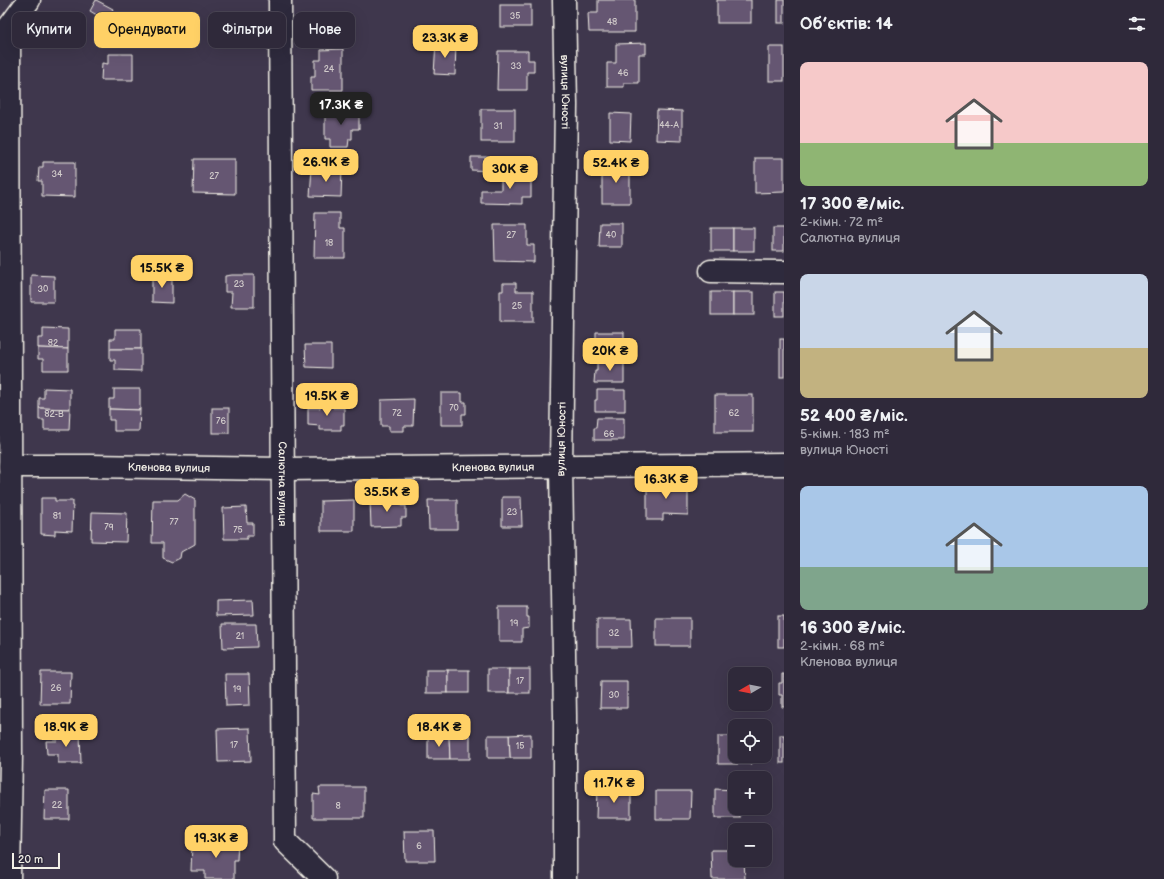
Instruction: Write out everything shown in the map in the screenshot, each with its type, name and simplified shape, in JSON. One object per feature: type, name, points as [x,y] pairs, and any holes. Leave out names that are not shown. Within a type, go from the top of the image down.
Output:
[{"type":"street","points":[[10,879],[6,754],[10,466],[4,33],[29,0]]},
{"type":"street","name":"Салютна вулиця","points":[[280,0],[285,841],[324,879]]},
{"type":"street","name":"вулиця Юності","points":[[564,0],[566,105],[560,466],[565,716],[565,879]]},
{"type":"street","points":[[711,271],[784,272]]},
{"type":"street","name":"Кленова вулиця","points":[[10,466],[282,469],[784,464]]},
{"type":"building","points":[[96,0],[113,9],[112,12],[94,12],[94,13],[90,11]]},
{"type":"building","points":[[598,0],[635,0],[635,32],[589,32],[588,13],[598,13]]},
{"type":"building","points":[[717,0],[751,0],[751,23],[717,23]]},
{"type":"building","points":[[778,0],[784,0],[784,23],[778,23]]},
{"type":"building","points":[[500,5],[531,5],[531,27],[500,27]]},
{"type":"building","points":[[436,42],[456,43],[455,75],[434,74]]},
{"type":"building","points":[[646,43],[646,54],[639,54],[639,83],[624,83],[624,87],[607,87],[607,63],[616,63],[616,44]]},
{"type":"building","points":[[769,47],[784,47],[784,81],[769,81]]},
{"type":"building","points":[[343,49],[343,90],[311,90],[311,77],[315,77],[315,60],[321,60],[321,50]]},
{"type":"building","points":[[498,51],[528,51],[528,60],[534,60],[534,72],[527,72],[527,90],[497,90]]},
{"type":"building","points":[[108,54],[133,54],[133,80],[101,80],[102,63],[108,64]]},
{"type":"building","points":[[481,109],[515,109],[515,142],[481,142]]},
{"type":"building","points":[[325,110],[359,110],[359,129],[352,129],[352,139],[349,139],[348,147],[330,147],[330,139],[325,139]]},
{"type":"building","points":[[657,110],[682,111],[682,141],[656,140]]},
{"type":"building","points":[[610,113],[631,114],[630,141],[610,140]]},
{"type":"building","points":[[471,157],[493,157],[493,171],[471,170]]},
{"type":"building","points":[[755,158],[784,158],[784,192],[755,193]]},
{"type":"building","points":[[194,159],[235,159],[235,194],[193,193]]},
{"type":"building","points":[[43,162],[75,162],[75,197],[42,196],[42,181],[38,181],[39,167],[43,167]]},
{"type":"building","points":[[602,166],[630,166],[630,203],[602,203]]},
{"type":"building","points":[[312,168],[342,169],[341,197],[310,196]]},
{"type":"building","points":[[501,173],[531,173],[531,197],[522,197],[522,204],[481,203],[481,190],[501,190]]},
{"type":"building","points":[[315,213],[340,213],[340,228],[345,228],[345,258],[314,258]]},
{"type":"building","points":[[600,223],[622,223],[622,247],[599,247]]},
{"type":"building","points":[[494,225],[527,225],[527,245],[534,245],[534,262],[495,261]]},
{"type":"building","points":[[711,228],[733,228],[733,251],[711,251]]},
{"type":"building","points":[[733,228],[754,228],[754,251],[733,251]]},
{"type":"building","points":[[773,228],[784,228],[784,251],[773,251]]},
{"type":"building","points":[[31,275],[54,276],[54,302],[31,302]]},
{"type":"building","points":[[152,275],[172,276],[172,303],[152,302]]},
{"type":"building","points":[[254,275],[254,307],[231,307],[232,292],[225,292],[225,276]]},
{"type":"building","points":[[503,283],[516,283],[516,291],[533,291],[533,322],[500,322],[500,291],[503,291]]},
{"type":"building","points":[[711,292],[733,292],[733,315],[711,315]]},
{"type":"building","points":[[733,292],[754,292],[754,315],[733,315]]},
{"type":"building","points":[[775,292],[784,292],[784,316],[775,316]]},
{"type":"building","points":[[43,328],[68,329],[68,349],[38,348],[38,338],[43,338]]},
{"type":"building","points":[[115,329],[141,329],[141,349],[110,349],[110,339],[115,339]]},
{"type":"building","points":[[596,332],[624,332],[624,354],[594,354]]},
{"type":"building","points":[[780,339],[784,339],[784,377],[780,377]]},
{"type":"building","points":[[305,345],[331,345],[331,368],[306,367]]},
{"type":"building","points":[[38,348],[68,349],[68,370],[43,370],[43,359],[38,359]]},
{"type":"building","points":[[110,349],[141,349],[141,371],[115,370],[115,360],[110,360]]},
{"type":"building","points":[[597,361],[624,361],[624,383],[594,383],[595,371],[597,371]]},
{"type":"building","points":[[44,388],[70,389],[70,409],[39,408],[39,398],[44,398]]},
{"type":"building","points":[[114,389],[140,389],[140,410],[109,409],[109,399],[114,399]]},
{"type":"building","points":[[597,390],[625,390],[625,411],[595,411]]},
{"type":"building","points":[[441,393],[462,393],[462,402],[466,402],[466,414],[462,414],[462,425],[441,425]]},
{"type":"building","points":[[715,395],[753,395],[753,432],[715,432]]},
{"type":"building","points":[[414,399],[413,426],[404,426],[404,431],[389,431],[389,426],[381,426],[381,400]]},
{"type":"building","points":[[320,404],[333,404],[333,408],[344,408],[344,425],[341,425],[341,430],[320,430],[320,426],[308,425],[308,408],[320,408]]},
{"type":"building","points":[[39,408],[70,409],[69,430],[44,430],[44,420],[39,420]]},
{"type":"building","points":[[212,408],[229,408],[229,433],[212,433]]},
{"type":"building","points":[[109,409],[140,410],[139,431],[114,431],[114,420],[109,420]]},
{"type":"building","points":[[597,418],[624,418],[624,440],[594,440],[594,428],[596,428]]},
{"type":"building","points":[[647,481],[663,481],[663,486],[688,486],[688,515],[663,514],[663,520],[647,520]]},
{"type":"building","points":[[185,494],[195,500],[195,544],[181,552],[180,558],[172,562],[163,558],[163,543],[152,543],[153,500],[178,500]]},
{"type":"building","points":[[502,497],[521,497],[522,526],[502,526]]},
{"type":"building","points":[[41,498],[55,498],[55,501],[73,501],[72,531],[55,530],[55,535],[41,534]]},
{"type":"building","points":[[354,500],[354,531],[321,531],[321,501]]},
{"type":"building","points":[[370,500],[401,500],[401,506],[406,506],[406,518],[401,518],[401,526],[371,527]]},
{"type":"building","points":[[428,500],[457,500],[457,529],[429,529]]},
{"type":"building","points":[[246,507],[247,523],[253,523],[253,536],[247,536],[247,539],[224,539],[223,508]]},
{"type":"building","points":[[92,512],[127,513],[126,542],[91,541]]},
{"type":"building","points":[[253,600],[254,615],[216,616],[216,601]]},
{"type":"building","points":[[499,607],[527,607],[529,628],[522,629],[522,642],[499,642]]},
{"type":"building","points":[[778,616],[784,616],[784,647],[778,647]]},
{"type":"building","points":[[656,618],[690,618],[690,646],[656,646]]},
{"type":"building","points":[[597,619],[631,619],[632,647],[597,647]]},
{"type":"building","points":[[222,624],[256,624],[257,647],[223,648]]},
{"type":"building","points":[[488,669],[509,669],[509,693],[488,693]]},
{"type":"building","points":[[509,669],[530,669],[530,693],[509,693]]},
{"type":"building","points":[[426,670],[448,670],[448,693],[426,693]]},
{"type":"building","points":[[448,670],[469,670],[469,693],[448,693]]},
{"type":"building","points":[[41,672],[71,672],[70,704],[40,704]]},
{"type":"building","points":[[225,674],[249,674],[250,705],[226,706]]},
{"type":"building","points":[[782,674],[784,674],[784,707],[782,707],[782,695],[779,695],[779,683],[782,683]]},
{"type":"building","points":[[601,681],[627,681],[627,708],[600,708]]},
{"type":"building","points":[[250,728],[251,761],[218,762],[217,729]]},
{"type":"building","points":[[57,733],[80,733],[81,763],[58,763],[58,754],[47,754],[46,741],[57,741]]},
{"type":"building","points":[[531,734],[531,758],[510,758],[509,735]]},
{"type":"building","points":[[488,735],[509,735],[510,758],[488,758]]},
{"type":"building","points":[[780,735],[784,735],[784,763],[780,763]]},
{"type":"building","points":[[428,736],[449,736],[450,759],[428,759]]},
{"type":"building","points":[[449,736],[470,736],[470,759],[450,759]]},
{"type":"building","points":[[718,736],[728,736],[728,763],[752,763],[752,764],[718,764]]},
{"type":"building","points":[[319,787],[364,787],[364,818],[313,818],[313,794],[320,795]]},
{"type":"building","points":[[715,789],[728,790],[728,815],[740,815],[740,818],[715,818]]},
{"type":"building","points":[[45,790],[69,790],[69,819],[44,819]]},
{"type":"building","points":[[597,790],[631,790],[631,818],[596,818]]},
{"type":"building","points":[[656,791],[691,791],[690,819],[656,819]]},
{"type":"building","points":[[404,831],[434,831],[435,861],[405,861]]},
{"type":"building","points":[[220,839],[238,839],[237,860],[234,860],[234,879],[205,879],[205,871],[191,871],[192,844],[219,844]]},
{"type":"building","points":[[711,850],[728,850],[728,867],[744,867],[745,879],[712,879]]}]
